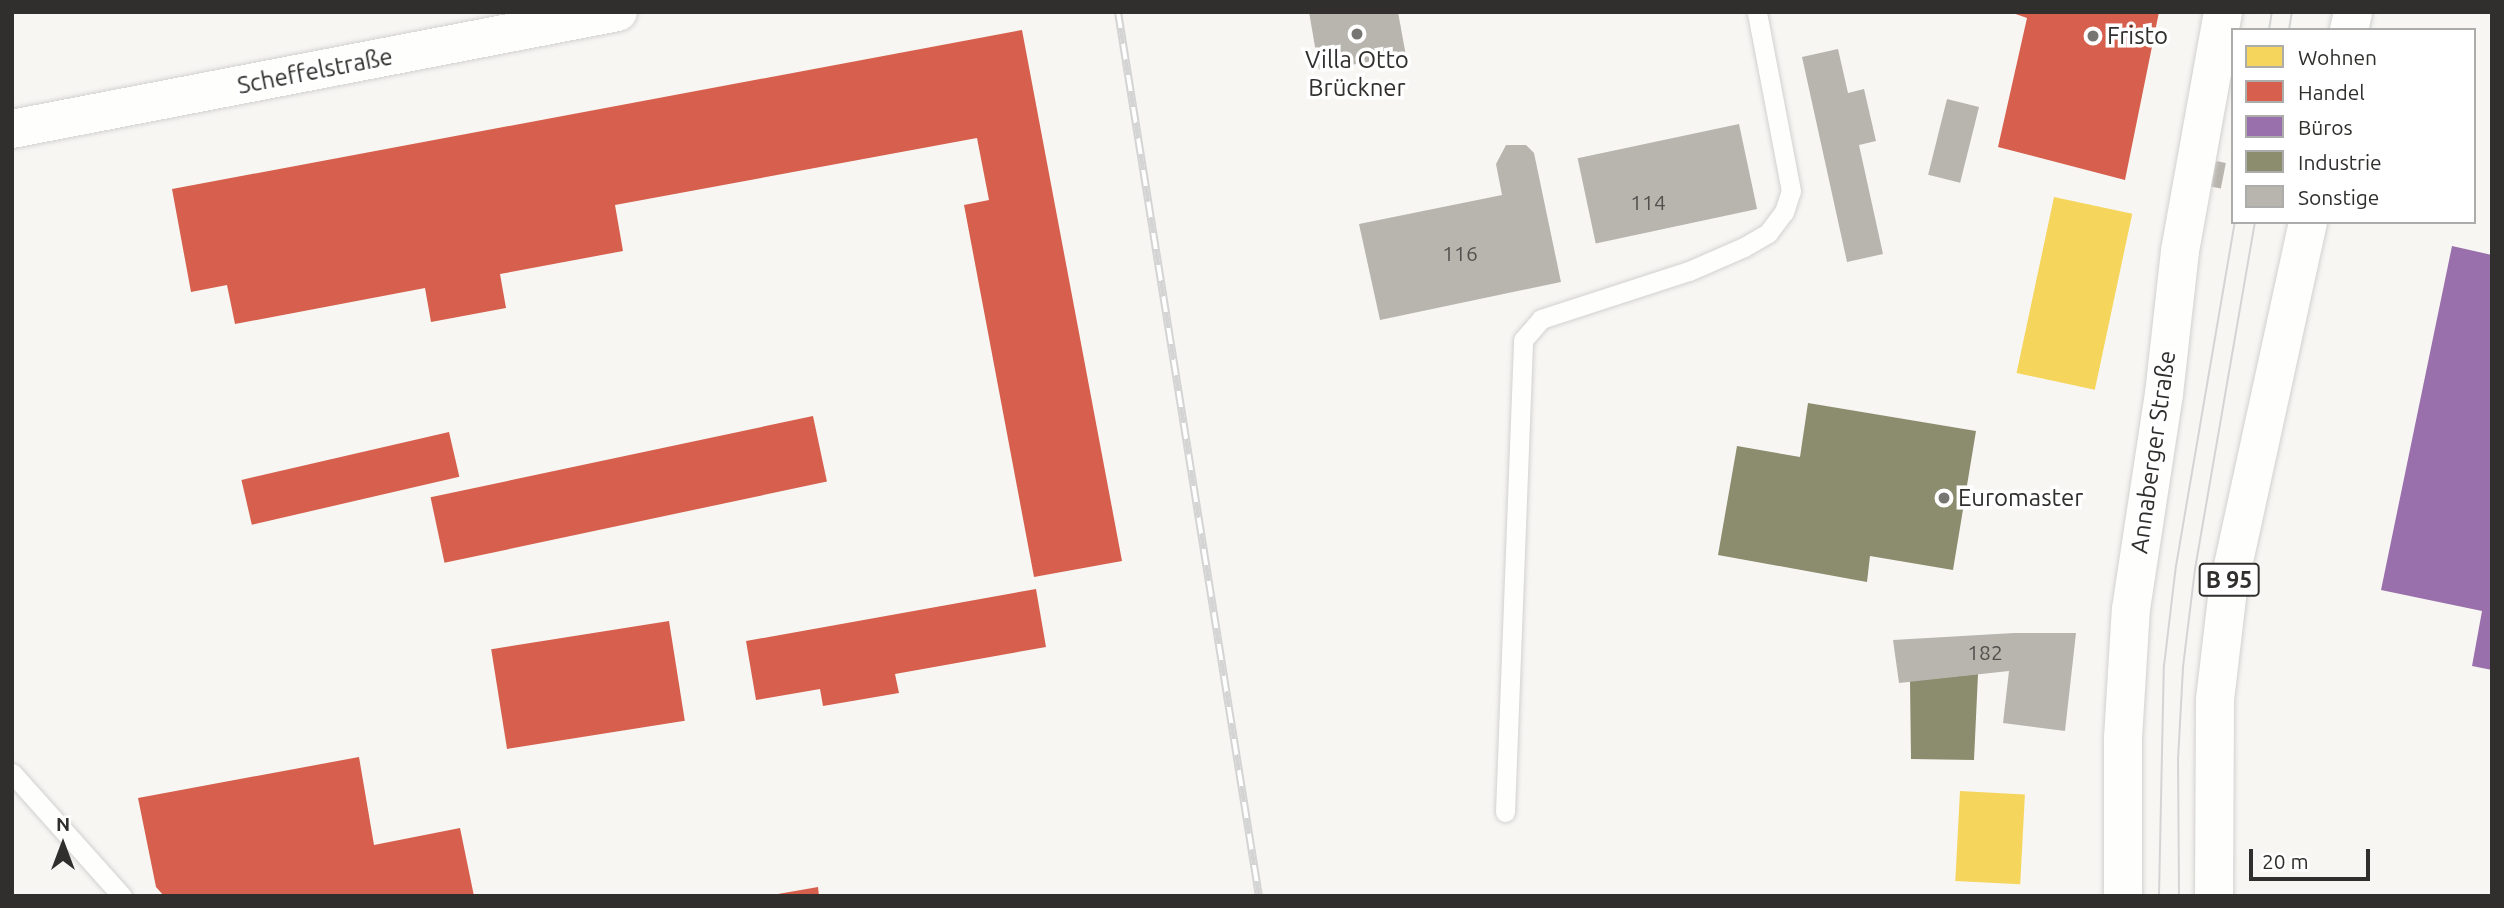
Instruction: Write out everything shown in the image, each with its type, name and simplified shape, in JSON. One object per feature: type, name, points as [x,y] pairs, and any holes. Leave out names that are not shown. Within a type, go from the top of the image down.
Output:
[{"type":"main road","name":"Scheffelstraße","points":[[12,130],[618,12]]},
{"type":"main road","name":"Annaberger Straße","points":[[2123,896],[2122,747],[2132,608],[2164,394],[2180,251],[2223,12]]},
{"type":"main road","name":"B 95","points":[[2214,896],[2215,700],[2228,589],[2308,224]]},
{"type":"lane","points":[[1505,813],[1523,341],[1541,319],[1689,271],[1744,247],[1768,233],[1784,212],[1791,191],[1757,12]]},
{"type":"lane","points":[[12,773],[122,896]]},
{"type":"building: Wohnen","points":[[2054,197],[2132,214],[2095,390],[2017,373]]},
{"type":"building: Wohnen","points":[[1960,791],[2025,794],[2020,884],[1955,881]]},
{"type":"building: Handel","points":[[2010,12],[2159,12],[2125,180],[1998,147],[2027,18]]},
{"type":"building: Handel","points":[[1022,30],[1122,561],[1034,577],[964,205],[989,200],[977,138],[615,205],[623,251],[500,274],[506,308],[431,322],[425,288],[235,324],[227,285],[191,292],[172,189]]},
{"type":"building: Handel","points":[[813,416],[827,482],[444,563],[431,497]]},
{"type":"building: Handel","points":[[449,432],[459,477],[252,525],[241,480]]},
{"type":"building: Handel","points":[[1036,589],[1046,647],[895,674],[899,693],[823,706],[820,689],[756,700],[746,641]]},
{"type":"building: Handel","points":[[669,621],[685,721],[507,749],[491,649]]},
{"type":"building: Handel","points":[[359,757],[374,845],[460,828],[474,896],[164,896],[156,887],[138,798]]},
{"type":"building: Handel","points":[[818,887],[819,896],[778,896],[778,894]]},
{"type":"building: Büros","points":[[2452,246],[2492,255],[2492,670],[2472,666],[2482,611],[2381,590]]},
{"type":"building: Industrie","points":[[1808,403],[1976,431],[1953,570],[1870,556],[1867,582],[1718,555],[1737,446],[1800,457]]},
{"type":"building: Industrie","points":[[1978,674],[1974,760],[1911,759],[1910,681]]},
{"type":"building: Sonstige","name":"Villa Otto Brückner","points":[[1309,12],[1398,12],[1406,56],[1319,70]]},
{"type":"building: Sonstige","points":[[1838,49],[1848,93],[1864,89],[1876,141],[1859,145],[1883,254],[1847,262],[1802,57]]},
{"type":"building: Sonstige","points":[[1947,99],[1979,107],[1960,183],[1928,175]]},
{"type":"building: Sonstige","points":[[1739,124],[1757,209],[1596,243],[1578,158]]},
{"type":"building: Sonstige","points":[[1506,145],[1526,145],[1534,153],[1561,282],[1380,320],[1359,224],[1502,195],[1496,164]]},
{"type":"building: Sonstige","points":[[2216,161],[2226,163],[2221,188],[2211,187]]},
{"type":"building: Sonstige","points":[[2014,633],[2076,633],[2065,731],[2003,723],[2009,671],[1899,683],[1893,640]]},
{"type":"tram line","points":[[2269,28],[2272,12]]},
{"type":"tram line","points":[[2289,28],[2292,12]]},
{"type":"tram line","points":[[2159,896],[2164,666],[2176,566],[2235,224]]},
{"type":"tram line","points":[[2179,896],[2178,760],[2183,667],[2195,569],[2255,224]]},
{"type":"railway","points":[[1118,12],[1259,896]]},
{"type":"place","name":"Villa Otto Brückner","points":[[1357,34]]},
{"type":"place","name":"Fristo","points":[[2093,36]]},
{"type":"place","name":"Euromaster","points":[[1944,498]]}]
